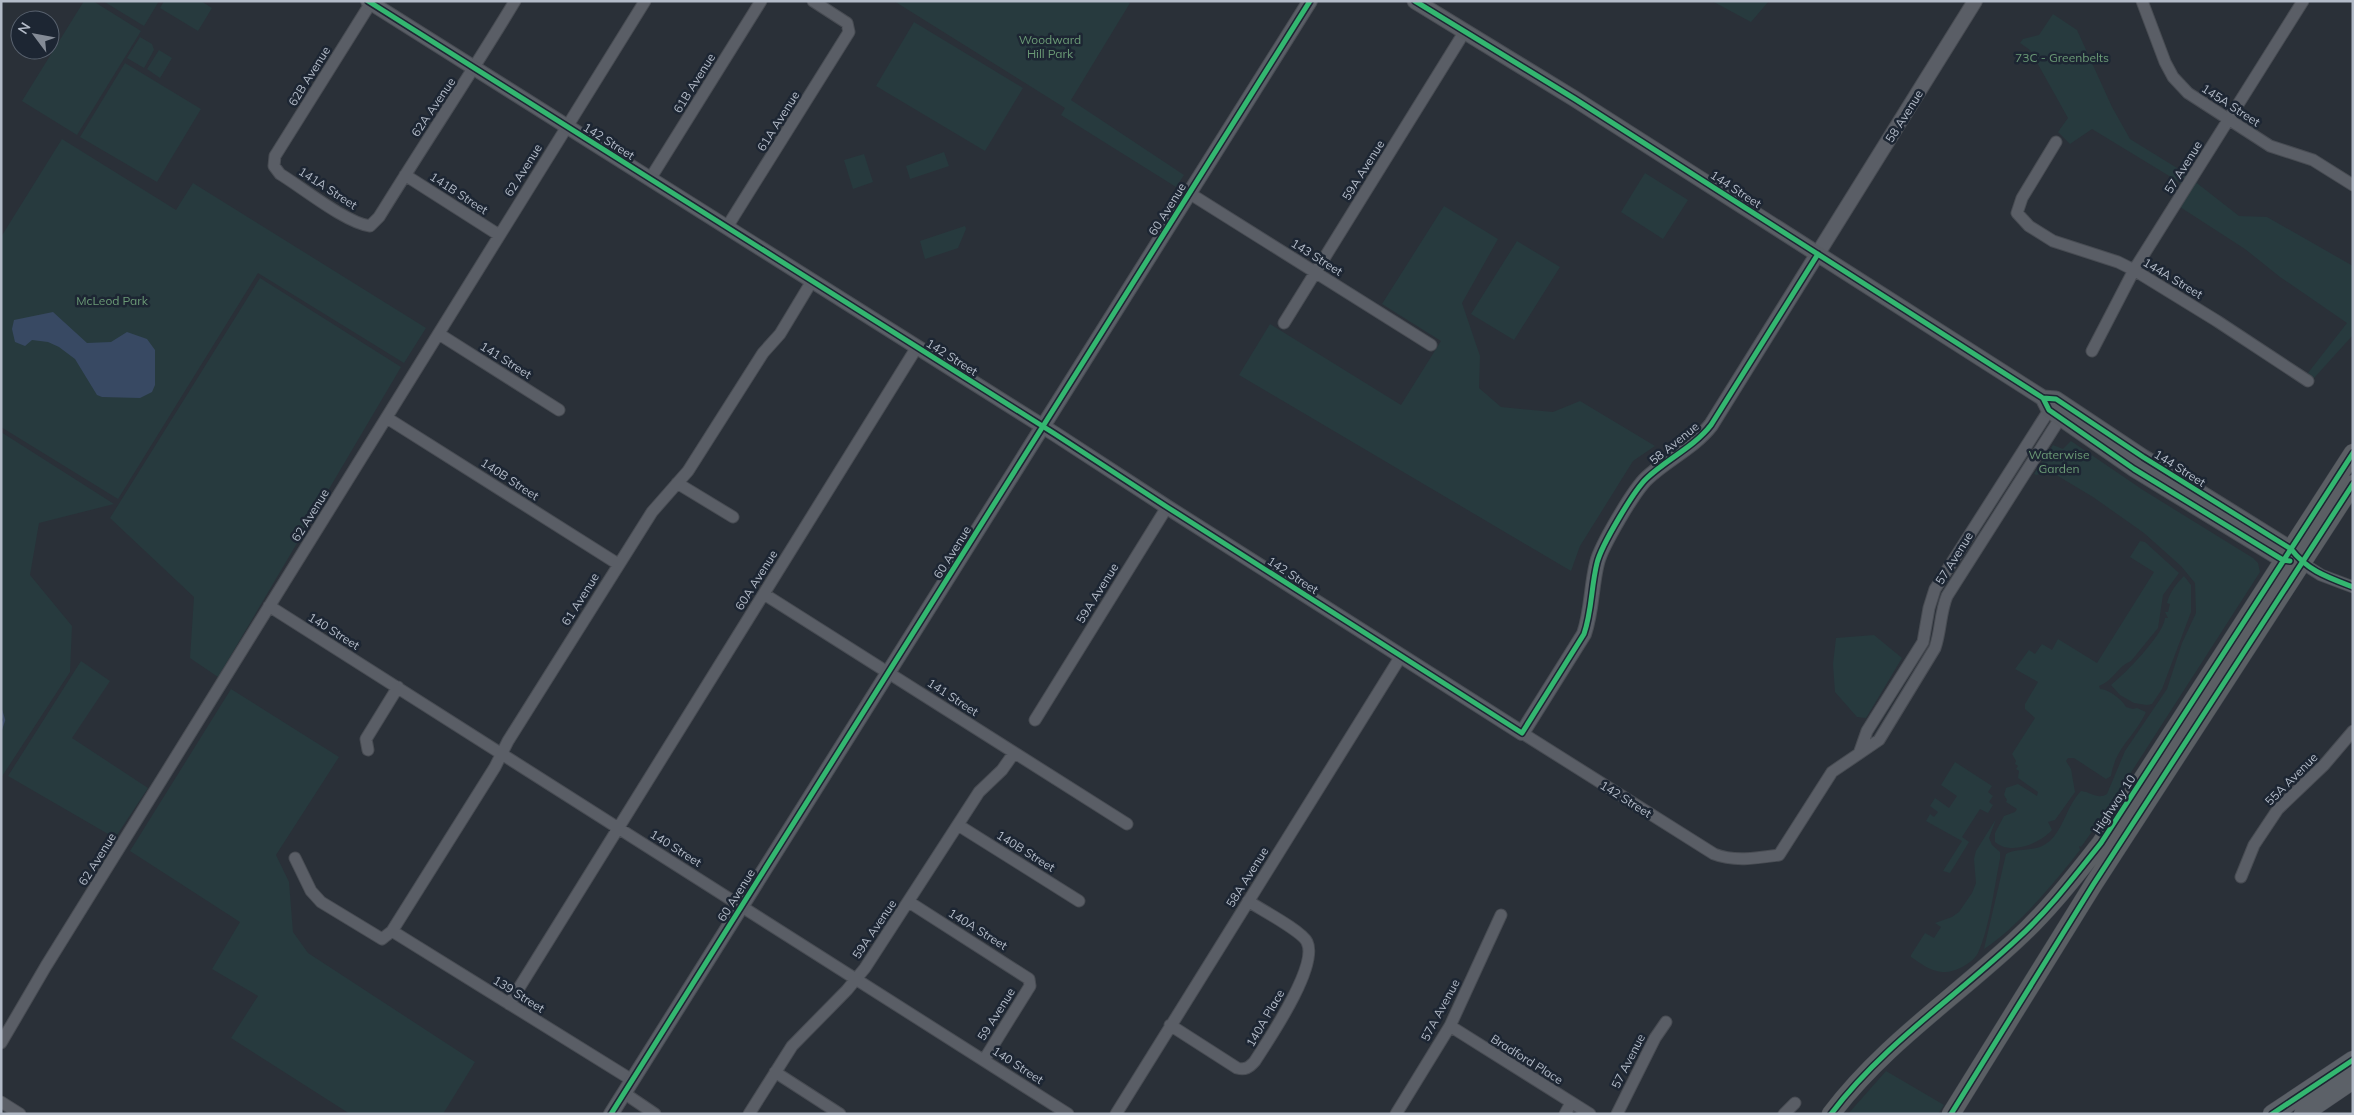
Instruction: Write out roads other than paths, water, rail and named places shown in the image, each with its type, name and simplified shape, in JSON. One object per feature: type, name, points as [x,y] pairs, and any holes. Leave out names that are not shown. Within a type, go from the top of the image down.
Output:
[{"type":"highway","name":"Highway 10","points":[[1831,1114],[1844,1097],[1888,1051],[2012,945],[2057,899],[2101,843],[2353,453]]},
{"type":"highway","points":[[1951,1114],[2088,893],[2353,484]]},
{"type":"main road","name":"144 Street","points":[[1416,1],[1576,99],[2055,406],[2134,469],[2302,563]]},
{"type":"main road","points":[[2272,1114],[2353,1060]]},
{"type":"main road","points":[[2303,1114],[2353,1080]]},
{"type":"street","name":"62A Avenue","points":[[370,226],[379,217],[515,1]]},
{"type":"street","name":"62 Avenue","points":[[1,1043],[41,974],[645,1]]},
{"type":"street","name":"61B Avenue","points":[[650,179],[761,1]]},
{"type":"street","name":"61A Avenue","points":[[727,227],[847,36],[850,28],[843,20],[813,1]]},
{"type":"street","name":"60 Avenue","points":[[611,1114],[1310,1]]},
{"type":"street","name":"58 Avenue","points":[[1522,733],[1584,634],[1590,617],[1596,564],[1609,536],[1647,478],[1703,435],[1711,425],[1975,1]]},
{"type":"street","name":"145A Street","points":[[2142,1],[2165,62],[2173,77],[2196,99],[2270,146],[2313,160],[2353,185]]},
{"type":"street","name":"57 Avenue","points":[[2092,351],[2134,270],[2304,1]]},
{"type":"street","name":"142 Street","points":[[370,2],[917,346],[1714,854],[1730,858],[1748,859],[1779,856]]},
{"type":"street","name":"62B Avenue","points":[[274,166],[275,156],[370,2]]},
{"type":"street","name":"59A Avenue","points":[[1284,323],[1465,31]]},
{"type":"street","name":"144A Street","points":[[2056,142],[2022,198],[2017,214],[2029,226],[2053,241],[2118,262],[2134,270],[2217,321],[2308,381]]},
{"type":"street","name":"141A Street","points":[[274,166],[280,174],[348,218],[361,225],[370,226]]},
{"type":"street","name":"141B Street","points":[[405,175],[499,235]]},
{"type":"street","name":"143 Street","points":[[1189,194],[1431,345]]},
{"type":"street","name":"61 Avenue","points":[[294,858],[311,891],[321,902],[382,939],[392,931],[618,564],[652,512],[688,471],[763,353],[780,334],[812,280]]},
{"type":"street","name":"141 Street","points":[[439,334],[559,410]]},
{"type":"street","name":"60A Avenue","points":[[509,1004],[917,346]]},
{"type":"street","name":"57 Avenue","points":[[1779,856],[1832,772],[1860,751],[1867,732],[1923,642],[1929,608],[1935,589],[2055,406]]},
{"type":"street","name":"140B Street","points":[[387,418],[618,564]]},
{"type":"street","points":[[677,483],[733,517]]},
{"type":"street","name":"59A Avenue","points":[[1035,720],[1167,507]]},
{"type":"street","name":"144 Street","points":[[2302,563],[2321,575],[2353,587]]},
{"type":"street","name":"141 Street","points":[[764,594],[1127,824]]},
{"type":"street","name":"140 Street","points":[[269,606],[1068,1114]]},
{"type":"street","name":"58A Avenue","points":[[1116,1114],[1402,656]]},
{"type":"street","points":[[368,750],[366,739],[398,688]]},
{"type":"street","name":"55A Avenue","points":[[2241,877],[2254,845],[2278,809],[2324,765],[2353,731]]},
{"type":"street","name":"59A Avenue","points":[[749,1114],[792,1046],[856,979],[909,902],[980,792],[1002,770],[1014,753]]},
{"type":"street","name":"140B Street","points":[[958,825],[1079,901]]},
{"type":"street","name":"140A Place","points":[[1170,1025],[1237,1068],[1243,1070],[1250,1067],[1255,1061],[1293,1000],[1310,956],[1309,948],[1303,936],[1248,901]]},
{"type":"street","name":"140A Street","points":[[909,902],[1025,976],[1030,982]]},
{"type":"street","name":"57A Avenue","points":[[1396,1114],[1450,1026],[1501,915]]},
{"type":"street","name":"139 Street","points":[[392,931],[632,1080]]},
{"type":"street","name":"59 Avenue","points":[[984,1060],[1030,982]]},
{"type":"street","name":"57 Avenue","points":[[1617,1114],[1655,1038],[1666,1022]]},
{"type":"street","name":"Bradford Place","points":[[1450,1026],[1590,1114]]},
{"type":"street","points":[[775,1072],[840,1114]]},
{"type":"street","points":[[624,1093],[656,1114]]},
{"type":"street","points":[[1,1102],[20,1114]]},
{"type":"street","points":[[1565,1114],[1572,1103]]},
{"type":"street","points":[[1784,1114],[1796,1103]]},
{"type":"water","points":[[53,312],[87,343],[111,342],[127,332],[147,339],[155,350],[155,385],[152,392],[140,398],[102,397],[97,395],[75,359],[59,347],[48,342],[32,340],[25,346],[15,342],[12,329],[14,320]]},
{"type":"waterway","points":[[1,710],[4,720],[1,729]]},
{"type":"park label","name":"Woodward Hill Park","points":[[1050,46]]},
{"type":"park label","name":"73C - Greenbelts","points":[[2062,57]]},
{"type":"park label","name":"McLeod Park","points":[[112,300]]},
{"type":"park label","name":"Waterwise Garden","points":[[2059,461]]}]
